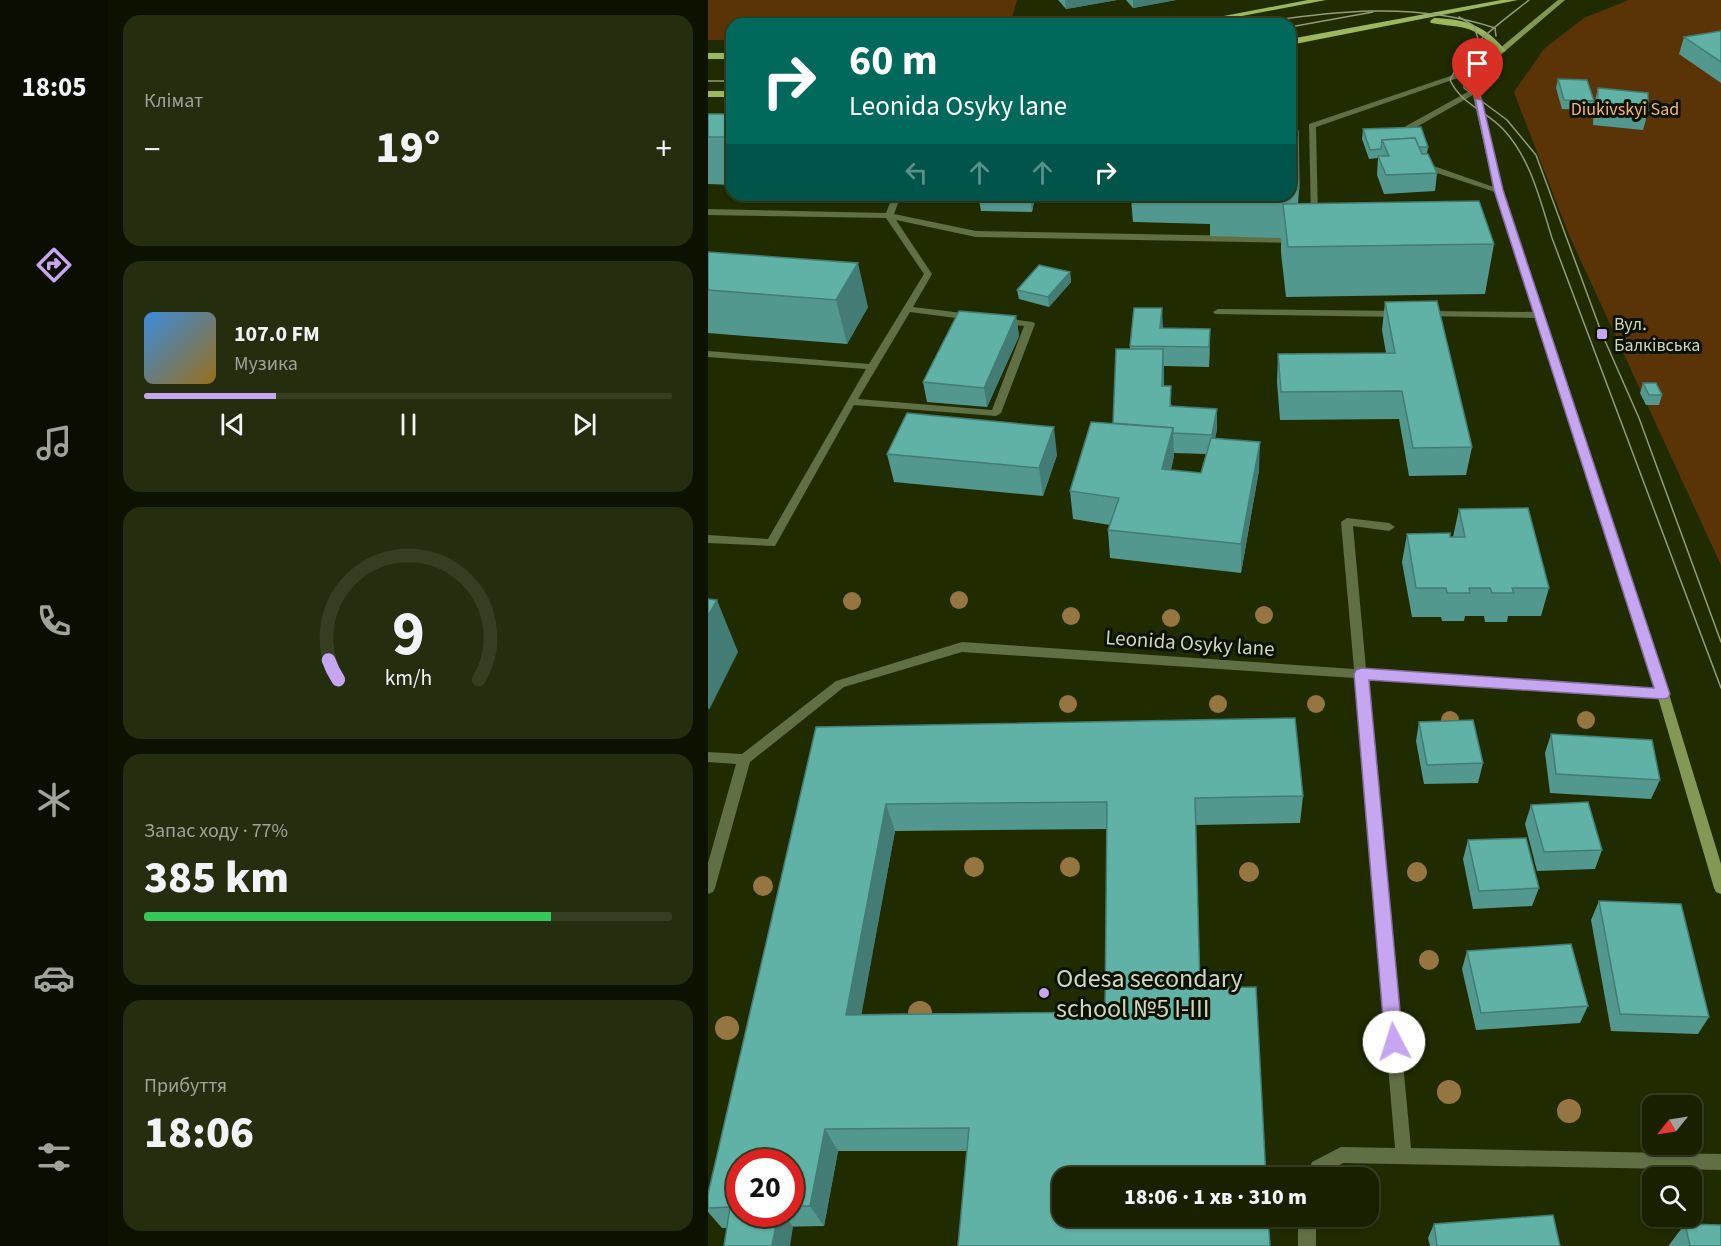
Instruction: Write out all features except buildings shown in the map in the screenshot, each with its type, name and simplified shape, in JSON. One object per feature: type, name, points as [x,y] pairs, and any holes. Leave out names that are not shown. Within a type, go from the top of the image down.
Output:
[{"type":"main road","points":[[1220,18],[1322,0]]},
{"type":"main road","points":[[1296,41],[1514,0]]},
{"type":"main road","points":[[1398,21],[1452,21],[1480,27],[1502,51]]},
{"type":"main road","points":[[708,56],[726,56]]},
{"type":"main road","points":[[708,94],[726,94]]},
{"type":"street","points":[[1562,0],[1480,69],[1476,91],[1498,190],[1663,694],[1721,888]]},
{"type":"lane","points":[[1314,229],[1312,126],[1480,69]]},
{"type":"lane","points":[[1417,147],[1409,128],[1476,91]]},
{"type":"lane","points":[[1421,157],[1425,166],[1498,190]]},
{"type":"lane","points":[[890,216],[895,201]]},
{"type":"lane","points":[[708,212],[890,216],[976,234],[1303,240]]},
{"type":"lane","points":[[708,539],[771,543],[851,402],[928,274],[890,216]]},
{"type":"lane","points":[[907,309],[985,319]]},
{"type":"lane","points":[[1218,312],[1539,315]]},
{"type":"lane","points":[[851,402],[996,413],[1030,324],[997,320]]},
{"type":"lane","points":[[708,354],[872,367]]},
{"type":"lane","points":[[1389,527],[1347,522],[1404,1157]]},
{"type":"lane","name":"Leonida Osyky lane","points":[[744,759],[840,684],[962,647],[1663,694]]},
{"type":"lane","points":[[708,757],[744,759],[708,888]]},
{"type":"lane","points":[[1320,1167],[1341,1155],[1721,1162]]},
{"type":"lane","points":[[1307,1227],[1307,1246]]},
{"type":"green space","points":[[708,0],[1017,0],[1012,18],[726,18],[726,40],[708,40]]},
{"type":"green space","name":"Diukivskyi Sad","points":[[1629,0],[1721,0],[1721,565],[1569,235],[1514,92],[1544,49],[1584,18]]},
{"type":"tram line","points":[[1493,28],[1529,0]]},
{"type":"tram line","points":[[1290,18],[1342,12],[1404,11],[1464,20]]},
{"type":"tram line","points":[[1296,26],[1373,12]]},
{"type":"tram line","points":[[1459,17],[1464,20]]},
{"type":"tram line","points":[[1464,20],[1493,28]]},
{"type":"tram line","points":[[1464,20],[1474,26],[1479,41]]},
{"type":"tram line","points":[[1479,41],[1493,28]]},
{"type":"tram line","points":[[1493,28],[1496,36]]},
{"type":"tram line","points":[[1479,41],[1465,56],[1450,80],[1467,101],[1503,129],[1521,153],[1528,167],[1552,238],[1721,688]]},
{"type":"tram line","points":[[1476,57],[1464,75],[1464,88],[1507,120],[1536,155],[1602,334],[1639,418],[1721,642]]},
{"type":"tram line","points":[[708,81],[726,81]]},
{"type":"place","name":"Вул. Балківська","points":[[1602,334]]},
{"type":"place","name":"Odesa secondary school №5 I-III","points":[[1044,993]]},
{"type":"route","points":[[1394,1042],[1361,674],[1663,694],[1498,190],[1478,100]]}]
